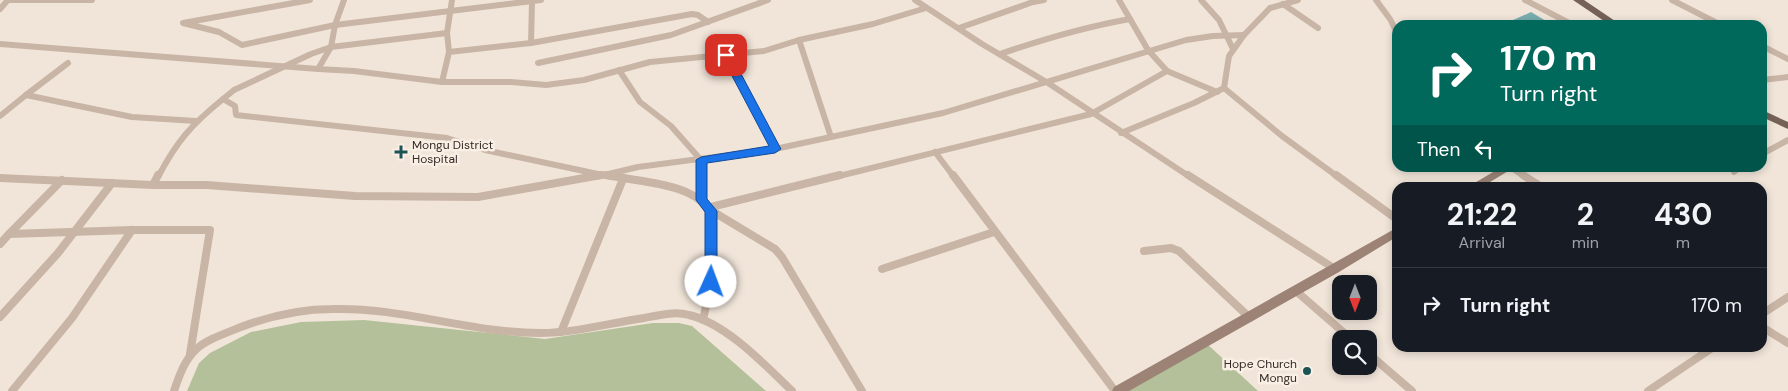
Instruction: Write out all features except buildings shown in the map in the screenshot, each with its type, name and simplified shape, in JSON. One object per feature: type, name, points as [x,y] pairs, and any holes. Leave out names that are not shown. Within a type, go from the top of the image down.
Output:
[{"type":"main road","points":[[1578,0],[1608,20]]},
{"type":"main road","points":[[1767,116],[1788,126]]},
{"type":"main road","points":[[1482,182],[1500,172]]},
{"type":"main road","points":[[1117,391],[1250,318],[1392,235]]},
{"type":"street","points":[[0,2],[92,0]]},
{"type":"street","points":[[310,0],[183,23],[219,32],[242,45],[335,26],[541,0]]},
{"type":"street","points":[[318,69],[331,47],[335,26],[344,0]]},
{"type":"street","points":[[442,82],[449,52],[447,34],[452,0]]},
{"type":"street","points":[[538,63],[671,35],[768,0]]},
{"type":"street","points":[[916,0],[1048,83],[1091,114],[1334,269]]},
{"type":"street","points":[[959,28],[1033,2],[1044,0]]},
{"type":"street","points":[[1119,0],[1148,50],[1167,71],[1217,92]]},
{"type":"street","points":[[1201,0],[1218,20],[1233,49]]},
{"type":"street","points":[[1224,88],[1229,56],[1244,35],[1270,8],[1298,0]]},
{"type":"street","points":[[1376,0],[1392,23]]},
{"type":"street","points":[[1525,0],[1563,20]]},
{"type":"street","points":[[1672,0],[1712,20]]},
{"type":"street","points":[[0,9],[8,1]]},
{"type":"street","points":[[531,43],[532,1]]},
{"type":"street","points":[[1283,4],[1318,28]]},
{"type":"street","points":[[0,44],[354,71],[442,82],[502,82],[546,85],[584,80],[618,70],[671,59],[764,51],[799,40],[872,24],[926,8]]},
{"type":"street","points":[[449,52],[531,43],[692,14],[698,15],[708,22]]},
{"type":"street","points":[[1000,54],[1073,30],[1130,19]]},
{"type":"street","points":[[153,185],[173,149],[196,121],[234,90],[284,66],[331,47],[447,34]]},
{"type":"street","points":[[0,178],[153,185],[207,185],[334,195],[478,197],[605,175],[638,167],[775,149],[832,137],[943,113],[1186,40],[1226,35],[1244,35]]},
{"type":"street","points":[[799,40],[832,137]]},
{"type":"street","points":[[1767,48],[1788,59]]},
{"type":"street","points":[[726,55],[775,149]]},
{"type":"street","points":[[0,116],[68,63]]},
{"type":"street","points":[[618,70],[640,102],[660,116],[701,160],[702,200]]},
{"type":"street","points":[[709,210],[1091,114],[1167,71]]},
{"type":"street","points":[[1767,79],[1788,77]]},
{"type":"street","points":[[1121,133],[1224,88]]},
{"type":"street","points":[[1224,88],[1282,136],[1392,216]]},
{"type":"street","points":[[26,96],[131,118],[196,121]]},
{"type":"street","points":[[223,99],[235,106],[236,115],[447,138],[472,148],[623,179],[673,187],[702,200],[709,210],[775,248],[862,391]]},
{"type":"street","points":[[1767,151],[1788,140]]},
{"type":"street","points":[[935,152],[994,232],[1117,391]]},
{"type":"street","points":[[1518,172],[1534,182]]},
{"type":"street","points":[[562,332],[623,179]]},
{"type":"street","points":[[0,244],[62,180]]},
{"type":"street","points":[[0,317],[36,278],[112,183]]},
{"type":"street","points":[[703,320],[711,282],[709,210]]},
{"type":"street","points":[[9,234],[132,230],[210,230],[190,354],[174,391]]},
{"type":"street","points":[[12,391],[72,318],[132,230]]},
{"type":"street","points":[[882,269],[994,232]]},
{"type":"street","points":[[1144,251],[1171,248],[1179,251],[1250,318]]},
{"type":"street","points":[[1296,291],[1341,330]]},
{"type":"street","points":[[1767,311],[1788,297]]},
{"type":"street","points":[[190,354],[202,345],[244,326],[318,309],[347,309],[468,328],[502,331],[562,332],[665,314],[691,315],[725,334],[792,391]]},
{"type":"street","points":[[1767,330],[1788,343]]},
{"type":"street","points":[[1648,391],[1706,352]]},
{"type":"street","points":[[1377,361],[1412,391]]},
{"type":"green space","points":[[364,320],[545,339],[653,323],[679,323],[692,326],[766,391],[187,391],[199,363],[210,353],[251,332],[301,322]]},
{"type":"green space","points":[[1206,343],[1258,391],[1120,391]]},
{"type":"water","points":[[1531,12],[1544,20],[1513,20]]},
{"type":"place","name":"Mongu District Hospital","points":[[401,152]]},
{"type":"place","name":"Hope Church Mongu","points":[[1307,371]]},
{"type":"route","points":[[711,282],[711,211],[702,200],[701,160],[775,149],[726,55]]}]
